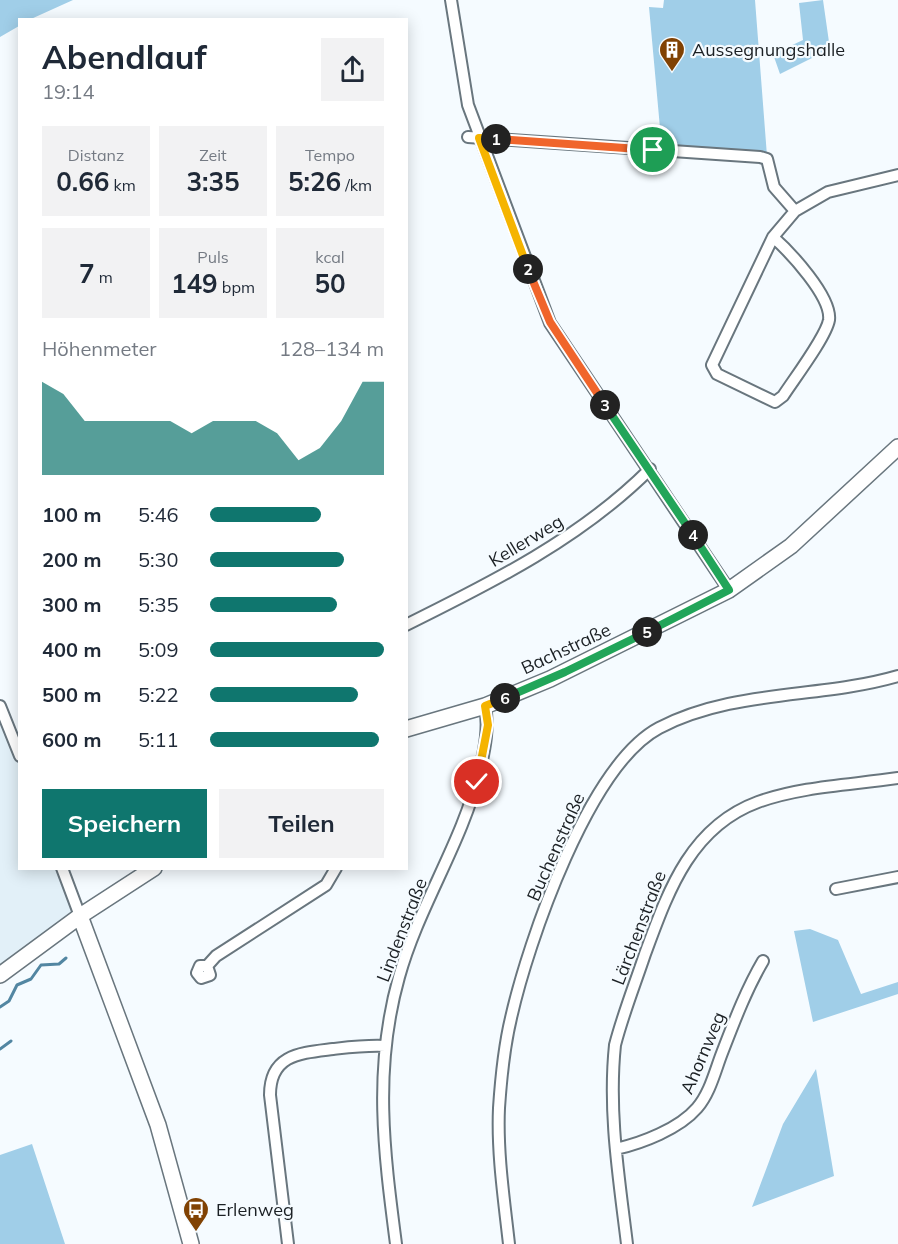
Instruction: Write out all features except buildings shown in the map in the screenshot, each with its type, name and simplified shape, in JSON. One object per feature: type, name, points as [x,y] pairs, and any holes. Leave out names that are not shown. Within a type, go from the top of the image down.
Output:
[{"type":"street","points":[[451,0],[473,137],[550,322],[729,590]]},
{"type":"street","points":[[473,137],[767,159],[774,187],[795,211]]},
{"type":"street","points":[[773,237],[789,252],[828,308],[826,328],[783,396],[775,402],[717,374],[712,369],[712,361],[773,237],[795,211],[828,192],[898,175]]},
{"type":"street","name":"Bachstraße","points":[[408,728],[485,706],[588,662],[729,590],[791,546],[898,447]]},
{"type":"street","name":"Kellerweg","points":[[408,625],[503,575],[593,520],[622,497],[650,469]]},
{"type":"street","name":"Buchenstraße","points":[[509,1244],[503,1191],[499,1111],[511,1017],[528,960],[568,854],[590,806],[614,768],[657,729],[715,706],[752,698],[858,685],[898,676]]},
{"type":"street","points":[[0,706],[18,751]]},
{"type":"street","name":"Lindenstraße","points":[[396,1244],[382,1115],[385,1046],[392,1002],[402,968],[469,810],[486,735],[485,706]]},
{"type":"street","name":"Lärchenstraße","points":[[627,1244],[616,1149],[613,1068],[621,1025],[671,886],[699,842],[728,817],[759,802],[802,791],[898,778]]},
{"type":"street","points":[[63,870],[154,1115],[191,1244]]},
{"type":"street","points":[[0,975],[80,916],[151,870]]},
{"type":"street","points":[[207,966],[220,953],[326,885],[335,870]]},
{"type":"street","points":[[836,889],[898,877]]},
{"type":"street","name":"Ahornweg","points":[[616,1149],[666,1129],[681,1121],[698,1107],[752,981],[763,961]]},
{"type":"street","points":[[288,1244],[270,1095],[273,1075],[278,1067],[294,1055],[385,1046]]},
{"type":"shaded area","points":[[0,0],[73,0],[33,18],[18,18],[18,27],[0,37]]},
{"type":"shaded area","points":[[664,0],[755,0],[767,156],[662,150],[649,7],[663,8]]},
{"type":"shaded area","points":[[823,0],[830,49],[780,74],[773,54],[803,40],[799,3]]},
{"type":"shaded area","points":[[0,707],[18,753],[18,870],[62,870],[79,916],[0,974]]},
{"type":"shaded area","points":[[810,929],[838,940],[861,994],[898,982],[898,994],[813,1022],[794,931]]},
{"type":"shaded area","points":[[816,1069],[834,1176],[752,1207],[783,1124]]},
{"type":"shaded area","points":[[32,1144],[65,1244],[0,1244],[0,1155]]},
{"type":"waterway","points":[[0,1007],[9,1001],[17,985],[31,979],[41,965],[59,964],[66,958]]},
{"type":"waterway","points":[[0,1049],[11,1041]]},
{"type":"place","name":"Aussegnungshalle","points":[[672,73]]},
{"type":"place","name":"Erlenweg","points":[[196,1233]]},
{"type":"route","points":[[477,782],[488,725],[485,706],[588,662],[729,590],[550,322],[479,138],[653,150]]}]
